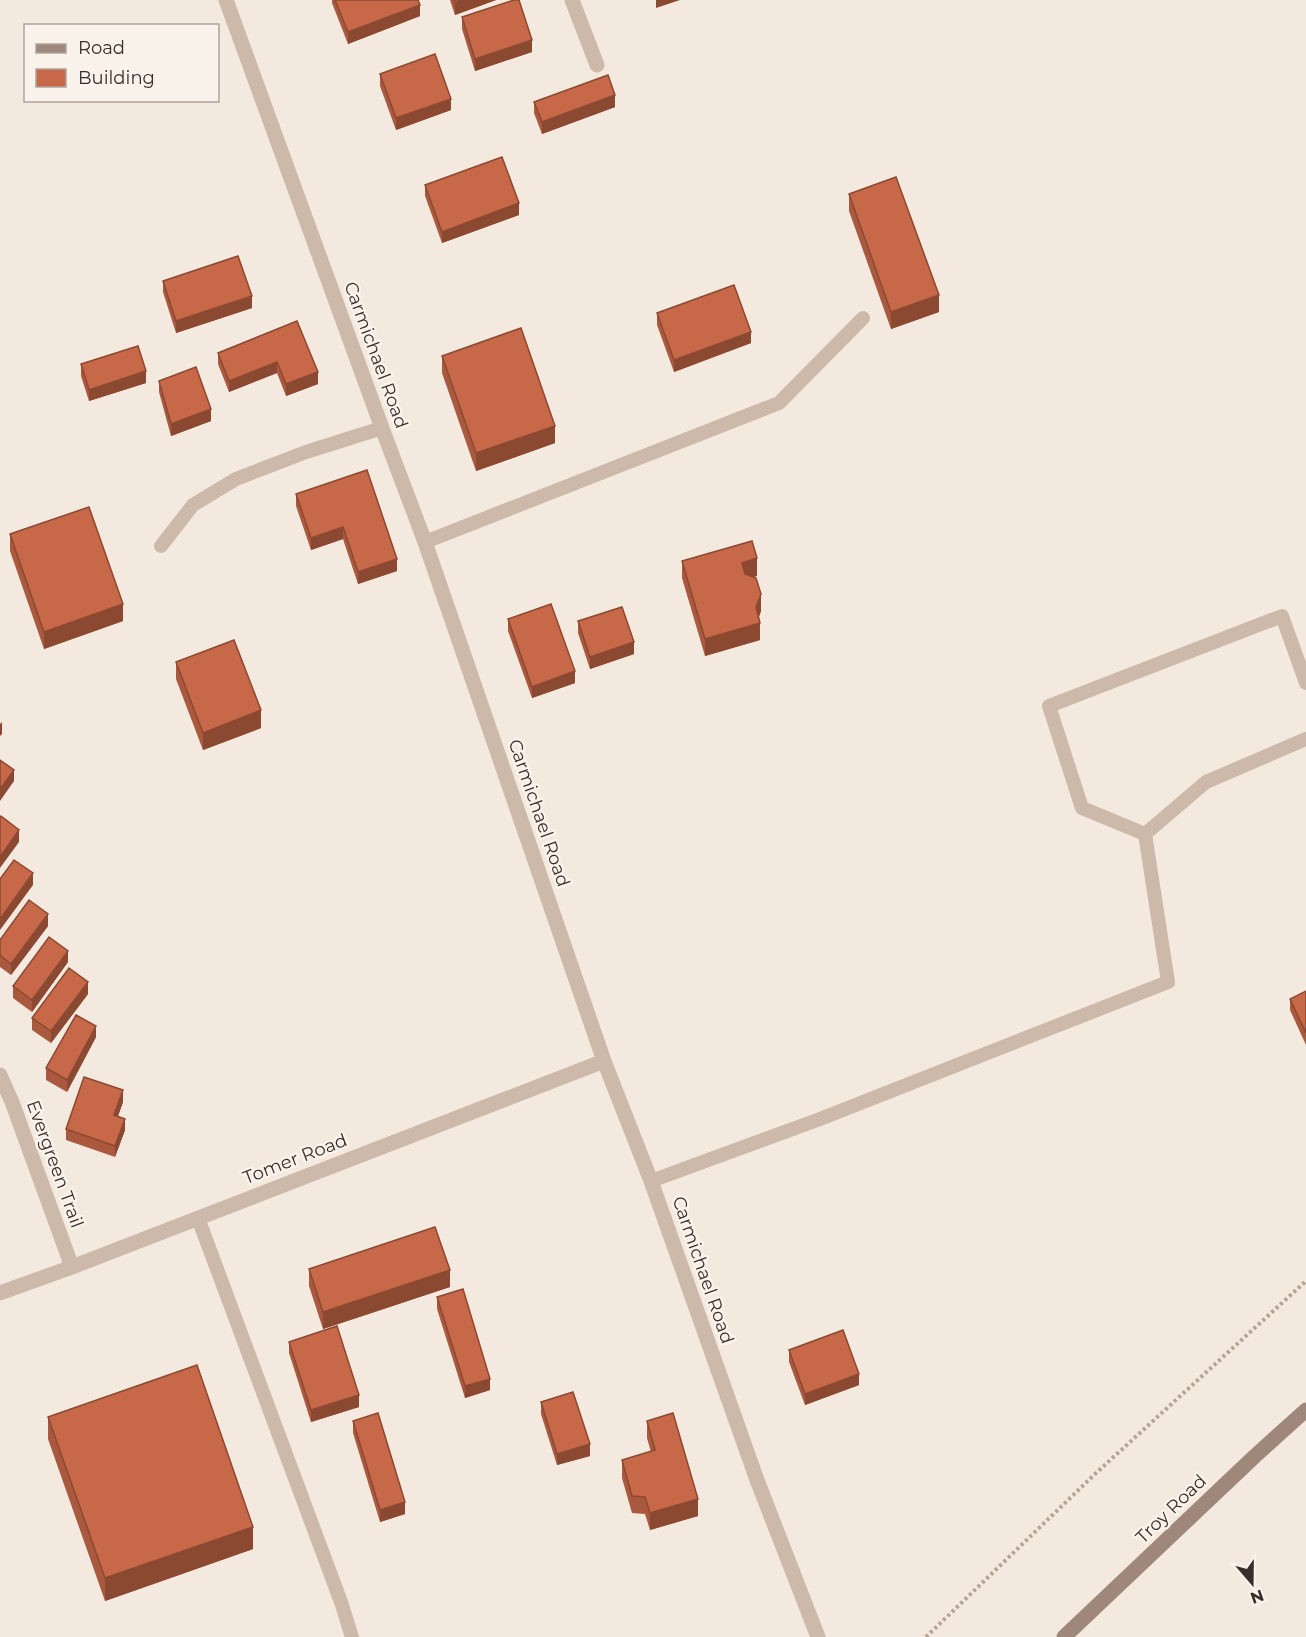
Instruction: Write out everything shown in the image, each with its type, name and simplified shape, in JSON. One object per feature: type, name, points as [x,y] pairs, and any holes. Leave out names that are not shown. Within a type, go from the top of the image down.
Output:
[{"type":"main road","name":"Troy Road","points":[[1064,1637],[1306,1410]]},
{"type":"street","name":"Carmichael Road","points":[[226,0],[425,542],[604,1061],[651,1181],[757,1480],[819,1637]]},
{"type":"street","points":[[572,0],[597,65]]},
{"type":"street","name":"Tomer Road","points":[[0,1293],[604,1061]]},
{"type":"street","name":"Evergreen Trail","points":[[0,1075],[72,1267]]},
{"type":"lane","points":[[425,542],[779,403],[863,318]]},
{"type":"lane","points":[[161,546],[193,505],[236,479],[382,428]]},
{"type":"lane","points":[[1145,834],[1082,808],[1049,706],[1282,616],[1306,683]]},
{"type":"lane","points":[[1145,834],[1206,782],[1306,740]]},
{"type":"lane","points":[[651,1181],[820,1119],[1168,982],[1145,834]]},
{"type":"lane","points":[[198,1218],[352,1637]]},
{"type":"path","points":[[926,1637],[1095,1474],[1306,1281]]},
{"type":"building","points":[[335,0],[418,0],[420,5],[348,32]]},
{"type":"building","points":[[519,0],[532,40],[475,59],[462,17]]},
{"type":"building","points":[[435,54],[451,99],[396,118],[380,74]]},
{"type":"building","points":[[608,75],[615,95],[542,122],[534,102]]},
{"type":"building","points":[[502,157],[519,203],[442,232],[425,185]]},
{"type":"building","points":[[896,177],[939,295],[891,312],[849,194]]},
{"type":"building","points":[[238,256],[252,296],[176,321],[163,281]]},
{"type":"building","points":[[734,285],[751,332],[674,360],[657,313]]},
{"type":"building","points":[[297,321],[318,372],[286,384],[277,362],[229,381],[218,353]]},
{"type":"building","points":[[521,328],[555,426],[476,453],[442,356]]},
{"type":"building","points":[[138,346],[146,371],[89,390],[81,364]]},
{"type":"building","points":[[196,367],[211,409],[171,424],[159,381]]},
{"type":"building","points":[[367,470],[397,559],[358,572],[343,527],[311,538],[296,494]]},
{"type":"building","points":[[89,507],[123,604],[44,632],[10,534]]},
{"type":"building","points":[[752,541],[757,558],[742,563],[745,574],[756,578],[761,594],[756,607],[760,623],[705,639],[682,561]]},
{"type":"building","points":[[551,604],[575,671],[532,687],[508,619]]},
{"type":"building","points":[[622,607],[634,642],[590,657],[578,621]]},
{"type":"building","points":[[234,640],[261,710],[203,733],[176,662]]},
{"type":"building","points":[[0,760],[14,770],[0,789]]},
{"type":"building","points":[[0,817],[19,830],[0,857]]},
{"type":"building","points":[[14,860],[33,873],[0,919],[0,879]]},
{"type":"building","points":[[29,900],[48,914],[11,964],[0,955],[0,940]]},
{"type":"building","points":[[49,937],[68,951],[32,1000],[13,986]]},
{"type":"building","points":[[69,968],[88,982],[51,1031],[32,1018]]},
{"type":"building","points":[[1306,991],[1306,1033],[1290,999]]},
{"type":"building","points":[[76,1015],[96,1026],[67,1080],[46,1068]]},
{"type":"building","points":[[84,1077],[123,1090],[114,1115],[125,1119],[115,1146],[66,1129]]},
{"type":"building","points":[[435,1227],[450,1270],[323,1312],[309,1269]]},
{"type":"building","points":[[463,1289],[490,1379],[465,1386],[437,1297]]},
{"type":"building","points":[[337,1326],[359,1395],[311,1410],[289,1342]]},
{"type":"building","points":[[843,1330],[859,1374],[805,1394],[789,1350]]},
{"type":"building","points":[[197,1365],[253,1527],[105,1578],[48,1417]]},
{"type":"building","points":[[573,1392],[590,1444],[557,1454],[541,1402]]},
{"type":"building","points":[[378,1413],[405,1502],[380,1510],[353,1421]]},
{"type":"building","points":[[673,1413],[698,1499],[650,1513],[645,1497],[632,1496],[622,1460],[655,1450],[647,1421]]}]
